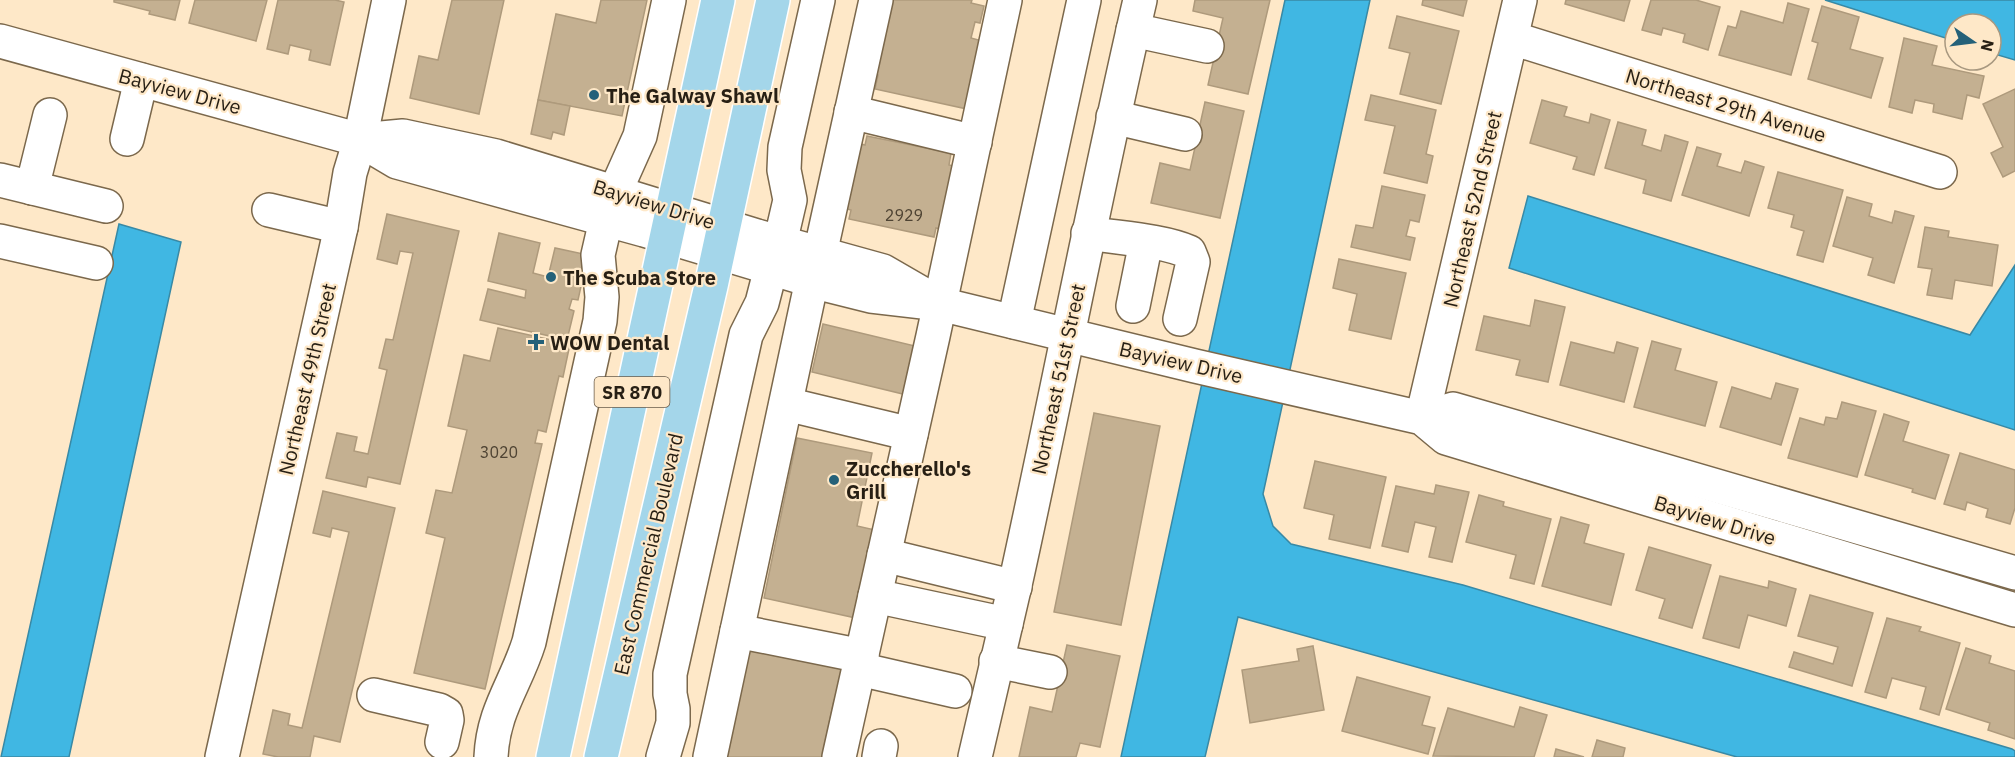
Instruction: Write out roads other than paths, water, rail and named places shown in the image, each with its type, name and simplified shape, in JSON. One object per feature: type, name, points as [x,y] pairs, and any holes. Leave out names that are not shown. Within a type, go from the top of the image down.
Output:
[{"type":"main road","name":"SR 870","points":[[556,745],[718,0]]},
{"type":"main road","name":"East Commercial Boulevard","points":[[596,751],[722,239],[774,0]]},
{"type":"main road","points":[[572,671],[579,711],[589,727],[596,751]]},
{"type":"main road","points":[[556,745],[572,743],[596,751]]},
{"type":"street","name":"Northeast 49th Street","points":[[222,757],[341,227],[350,173],[360,140],[389,0]]},
{"type":"street","points":[[491,757],[492,738],[497,718],[522,666],[529,642],[600,321],[602,297],[598,255],[610,206],[640,136],[669,0]]},
{"type":"street","points":[[663,757],[673,723],[670,674],[746,335],[762,303],[790,200],[784,170],[785,147],[818,0]]},
{"type":"street","points":[[710,757],[805,313],[876,0]]},
{"type":"street","points":[[839,757],[1005,0]]},
{"type":"street","points":[[1014,322],[1084,0]]},
{"type":"street","name":"Northeast 52nd Street","points":[[1422,418],[1520,0]]},
{"type":"street","points":[[1137,15],[1207,46]]},
{"type":"street","name":"Northeast 51st Street","points":[[975,757],[1015,587],[1069,335],[1088,233],[1137,15]]},
{"type":"street","name":"Northeast 29th Avenue","points":[[1512,38],[1940,172]]},
{"type":"street","name":"Bayview Drive","points":[[1,44],[360,140],[397,162],[610,206],[669,223],[816,267],[871,296],[940,304],[1422,418],[1453,409],[1720,521],[2015,610]]},
{"type":"street","points":[[127,139],[141,80]]},
{"type":"street","points":[[851,112],[975,142]]},
{"type":"street","points":[[32,188],[50,115]]},
{"type":"street","points":[[1113,117],[1185,134]]},
{"type":"street","points":[[0,180],[106,206]]},
{"type":"street","points":[[790,200],[815,204],[832,200]]},
{"type":"street","points":[[269,210],[341,227]]},
{"type":"street","points":[[1088,233],[1146,242],[1189,252],[1193,262],[1180,319]]},
{"type":"street","points":[[0,241],[96,263]]},
{"type":"street","points":[[1133,306],[1146,242]]},
{"type":"street","points":[[762,303],[805,313]]},
{"type":"street","points":[[786,404],[911,434]]},
{"type":"street","name":"Bayview Drive","points":[[1574,461],[1729,489],[2015,573]]},
{"type":"street","points":[[1720,521],[1729,489]]},
{"type":"street","points":[[1797,544],[1807,512]]},
{"type":"street","points":[[884,555],[1015,587]]},
{"type":"street","points":[[1944,589],[1954,555]]},
{"type":"street","points":[[875,596],[1006,624]]},
{"type":"street","points":[[737,631],[860,662],[955,691]]},
{"type":"street","points":[[996,661],[1050,672]]},
{"type":"street","points":[[374,695],[439,710],[446,714],[447,720],[442,742]]},
{"type":"water","points":[[1285,0],[1370,0],[1263,494],[1273,526],[1291,544],[1463,585],[2012,749],[2015,751],[2015,757],[1737,757],[1238,617],[1205,757],[1121,757]]},
{"type":"water","points":[[1825,0],[2015,0],[2015,60],[2003,56],[2003,12],[1943,12],[1943,37]]},
{"type":"water","points":[[1528,196],[1970,335],[2015,265],[2015,430],[1509,268]]},
{"type":"water","points":[[119,224],[181,242],[69,757],[1,757]]},
{"type":"place","name":"The Galway Shawl","points":[[594,95]]},
{"type":"place","name":"The Scuba Store","points":[[551,277]]},
{"type":"place","name":"WOW Dental","points":[[536,342]]},
{"type":"place","name":"Zuccherello's Grill","points":[[834,480]]}]
